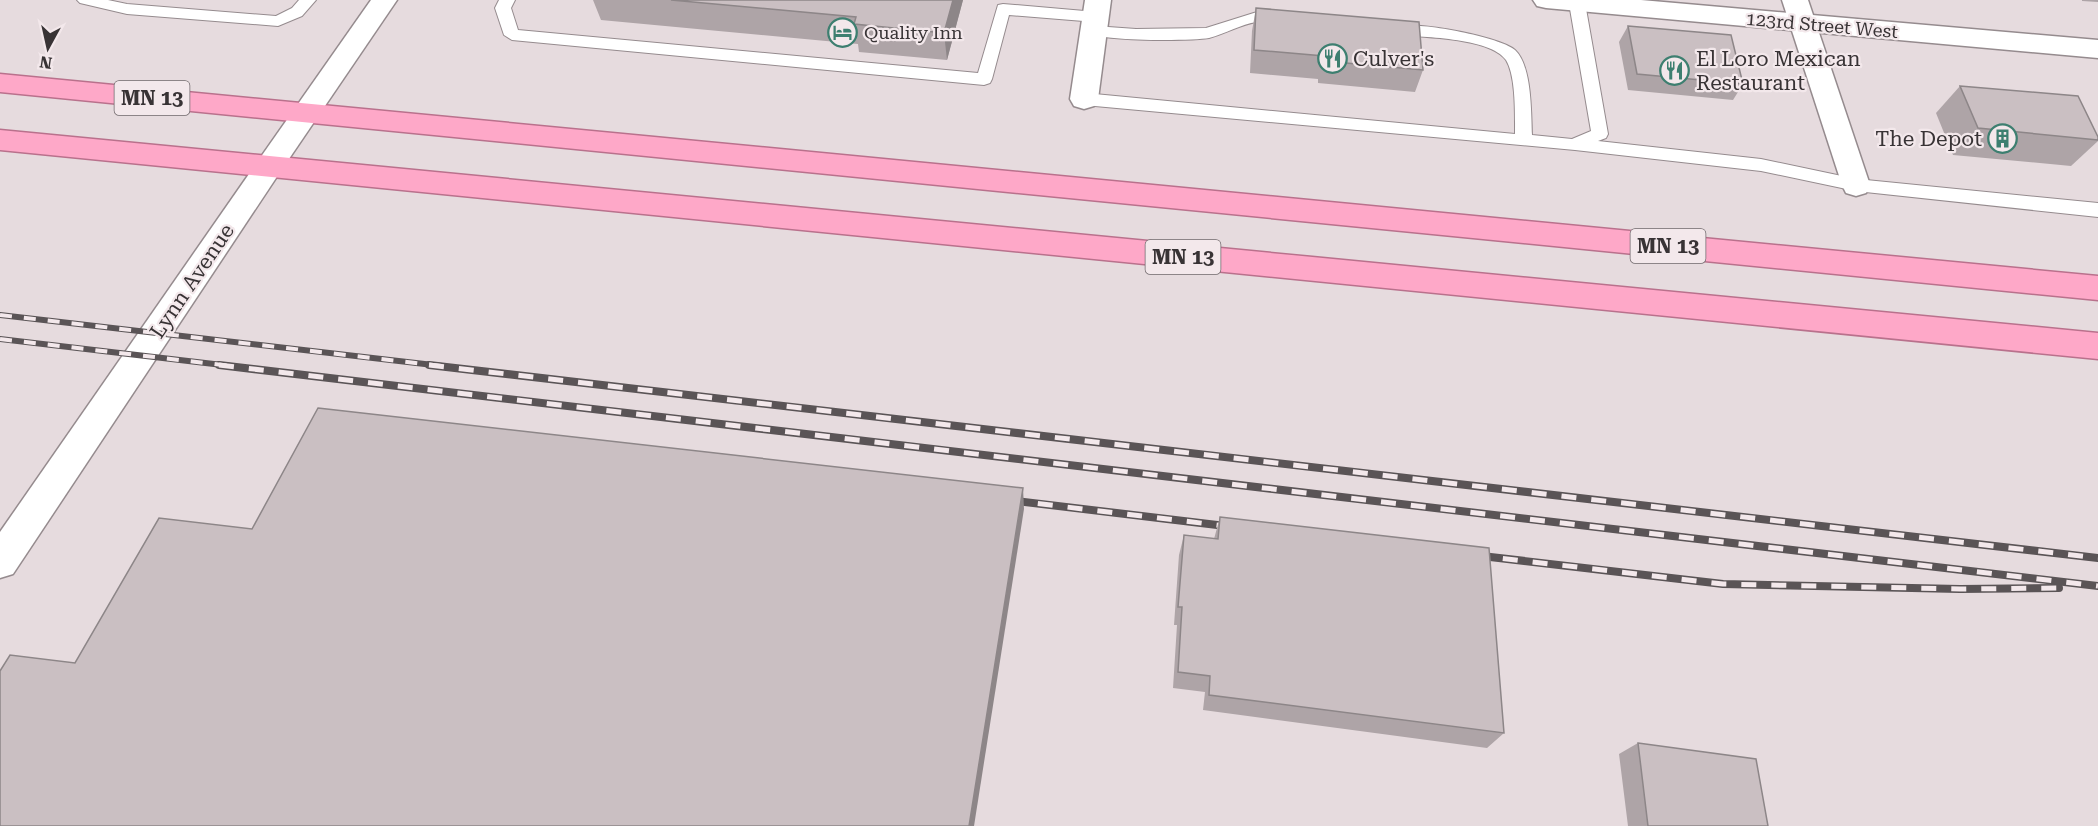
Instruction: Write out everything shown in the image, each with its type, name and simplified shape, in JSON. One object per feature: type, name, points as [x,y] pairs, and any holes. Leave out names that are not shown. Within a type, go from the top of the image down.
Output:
[{"type":"highway","name":"MN 13","points":[[0,83],[2098,288]]},
{"type":"highway","name":"MN 13","points":[[0,140],[2098,346]]},
{"type":"street","name":"Lynn Avenue","points":[[0,562],[384,0]]},
{"type":"street","name":"123rd Street West","points":[[1546,0],[1799,12],[2098,49]]},
{"type":"street","points":[[1799,12],[1856,185]]},
{"type":"street","points":[[1084,99],[1096,16]]},
{"type":"lane","points":[[85,0],[107,2],[128,9],[278,21],[297,12],[308,0]]},
{"type":"lane","points":[[507,0],[503,8],[512,35],[984,79],[1003,9],[1096,16],[1136,34],[1207,33],[1257,17],[1297,21]]},
{"type":"lane","points":[[1573,145],[1600,134],[1577,3]]},
{"type":"lane","points":[[1374,28],[1490,41],[1512,54],[1520,77],[1524,140]]},
{"type":"lane","points":[[1084,99],[1524,140],[1761,165],[1856,185],[2098,210]]},
{"type":"building","points":[[671,0],[953,0],[944,33],[854,24],[856,17]]},
{"type":"building","points":[[1256,8],[1419,22],[1423,70],[1324,61],[1324,56],[1254,50]]},
{"type":"building","points":[[1628,26],[1731,35],[1743,84],[1637,74]]},
{"type":"building","points":[[1960,86],[2078,96],[2098,140],[1978,128]]},
{"type":"building","points":[[318,408],[1023,488],[969,826],[0,826],[0,671],[10,655],[75,663],[159,518],[252,529]]},
{"type":"building","points":[[1220,517],[1489,548],[1504,733],[1209,695],[1210,676],[1178,672],[1182,607],[1178,607],[1184,535],[1218,539]]},
{"type":"building","points":[[1638,743],[1756,759],[1768,826],[1648,826]]},
{"type":"railway","points":[[0,315],[442,366]]},
{"type":"railway","points":[[0,339],[231,366]]},
{"type":"railway","points":[[219,365],[2098,586]]},
{"type":"railway","points":[[429,365],[2098,558]]},
{"type":"railway","points":[[1008,500],[1234,527]]},
{"type":"railway","points":[[1473,555],[1723,584],[1960,589],[2059,588]]},
{"type":"place","name":"Quality Inn","points":[[843,32]]},
{"type":"place","name":"Culver's","points":[[1332,59]]},
{"type":"place","name":"El Loro Mexican Restaurant","points":[[1675,71]]},
{"type":"place","name":"The Depot","points":[[2003,139]]}]
